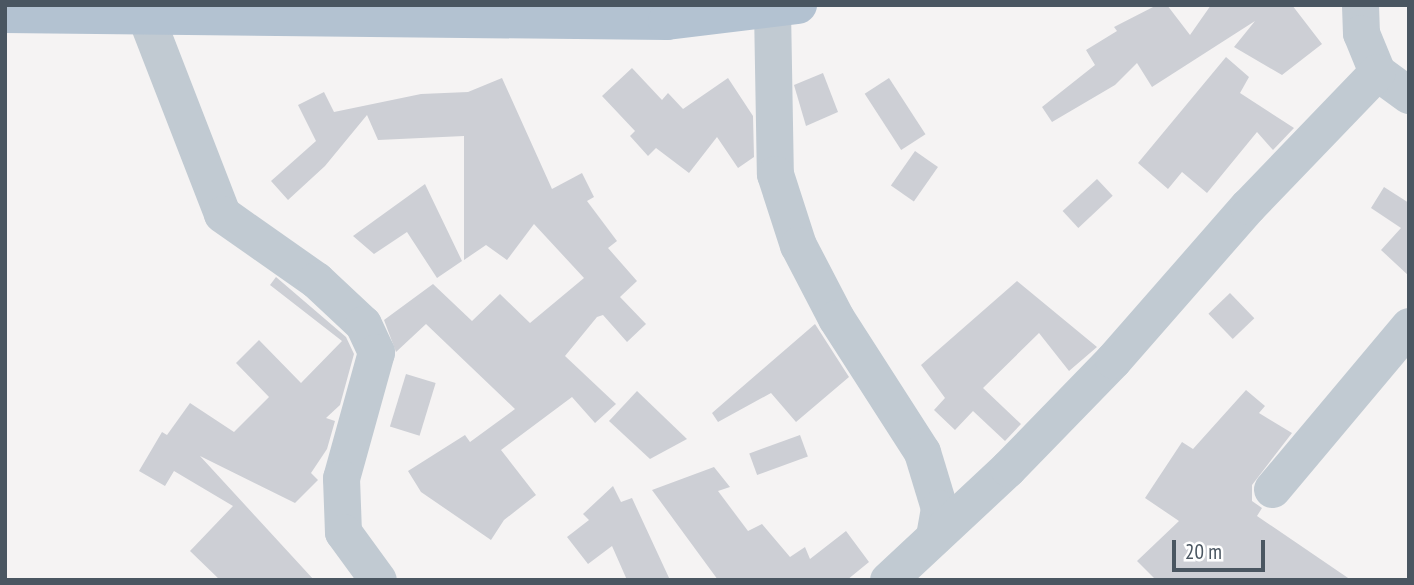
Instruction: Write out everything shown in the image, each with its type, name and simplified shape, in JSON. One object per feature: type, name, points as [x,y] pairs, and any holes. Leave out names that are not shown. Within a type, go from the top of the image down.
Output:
[{"type":"main road","points":[[5,13],[667,21],[785,7]]},
{"type":"street","points":[[1360,5],[1361,33],[1377,72],[1409,95]]},
{"type":"street","points":[[785,7],[775,174],[798,244],[836,318],[922,452],[939,508],[934,537]]},
{"type":"street","points":[[145,15],[222,214],[316,281],[363,324],[376,352],[341,478],[343,532],[378,580]]},
{"type":"street","points":[[888,580],[1113,360],[1248,206],[1377,72]]},
{"type":"street","points":[[1272,489],[1409,326]]},
{"type":"building","points":[[1157,5],[1167,5],[1190,35],[1211,5],[1292,5],[1322,44],[1282,75],[1234,47],[1255,21],[1152,87],[1137,63],[1115,85],[1052,122],[1042,107],[1095,65],[1086,50],[1117,31],[1114,27]]},
{"type":"building","points":[[1226,57],[1249,77],[1240,93],[1294,128],[1273,150],[1257,132],[1207,193],[1182,172],[1168,189],[1138,163]]},
{"type":"building","points":[[632,68],[662,100],[668,93],[683,109],[728,78],[753,116],[754,157],[738,168],[717,137],[689,173],[656,148],[648,156],[630,136],[635,131],[602,96]]},
{"type":"building","points":[[823,73],[838,112],[806,126],[794,85]]},
{"type":"building","points":[[502,78],[552,189],[582,173],[594,197],[587,201],[617,241],[608,248],[637,281],[620,297],[646,324],[627,342],[603,315],[597,317],[565,356],[616,404],[595,423],[572,397],[501,450],[536,495],[504,520],[491,540],[421,492],[408,471],[465,435],[470,442],[515,409],[426,324],[396,352],[384,320],[433,284],[472,321],[500,294],[530,323],[584,278],[534,224],[507,260],[486,245],[464,260],[464,136],[378,140],[367,115],[325,166],[288,200],[271,181],[316,141],[298,105],[324,92],[334,112],[421,94],[468,92]]},
{"type":"building","points":[[889,78],[925,134],[901,150],[865,94]]},
{"type":"building","points":[[915,151],[938,167],[914,201],[891,185]]},
{"type":"building","points":[[1097,179],[1113,196],[1078,228],[1063,211]]},
{"type":"building","points":[[425,184],[462,261],[437,278],[407,232],[374,254],[353,236]]},
{"type":"building","points":[[1384,187],[1409,203],[1409,276],[1381,250],[1401,228],[1371,208]]},
{"type":"building","points":[[276,277],[346,337],[354,354],[340,405],[326,418],[335,421],[327,449],[311,473],[318,480],[295,503],[200,456],[314,580],[220,580],[190,551],[233,506],[174,471],[165,486],[139,471],[162,432],[167,435],[190,403],[234,432],[269,397],[236,363],[259,340],[301,383],[342,341],[270,285]]},
{"type":"building","points":[[1017,281],[1097,347],[1069,371],[1039,333],[983,388],[1021,424],[1005,441],[973,411],[955,430],[934,410],[945,398],[921,365]]},
{"type":"building","points":[[1230,293],[1254,318],[1233,339],[1208,314]]},
{"type":"building","points":[[815,324],[849,377],[796,422],[771,393],[718,422],[712,413]]},
{"type":"building","points":[[406,374],[436,383],[420,436],[390,427]]},
{"type":"building","points":[[1246,390],[1265,406],[1259,413],[1292,433],[1252,485],[1252,501],[1262,508],[1257,516],[1351,580],[1156,580],[1137,561],[1179,521],[1145,498],[1182,442],[1193,449]]},
{"type":"building","points":[[637,391],[687,439],[650,459],[609,421]]},
{"type":"building","points":[[800,435],[808,457],[757,475],[749,453]]},
{"type":"building","points":[[714,467],[730,487],[718,491],[748,531],[762,524],[790,557],[805,547],[810,559],[846,531],[869,562],[847,580],[718,580],[652,490]]},
{"type":"building","points":[[613,486],[621,502],[632,498],[670,580],[627,580],[612,546],[588,564],[567,537],[589,520],[583,514]]}]
